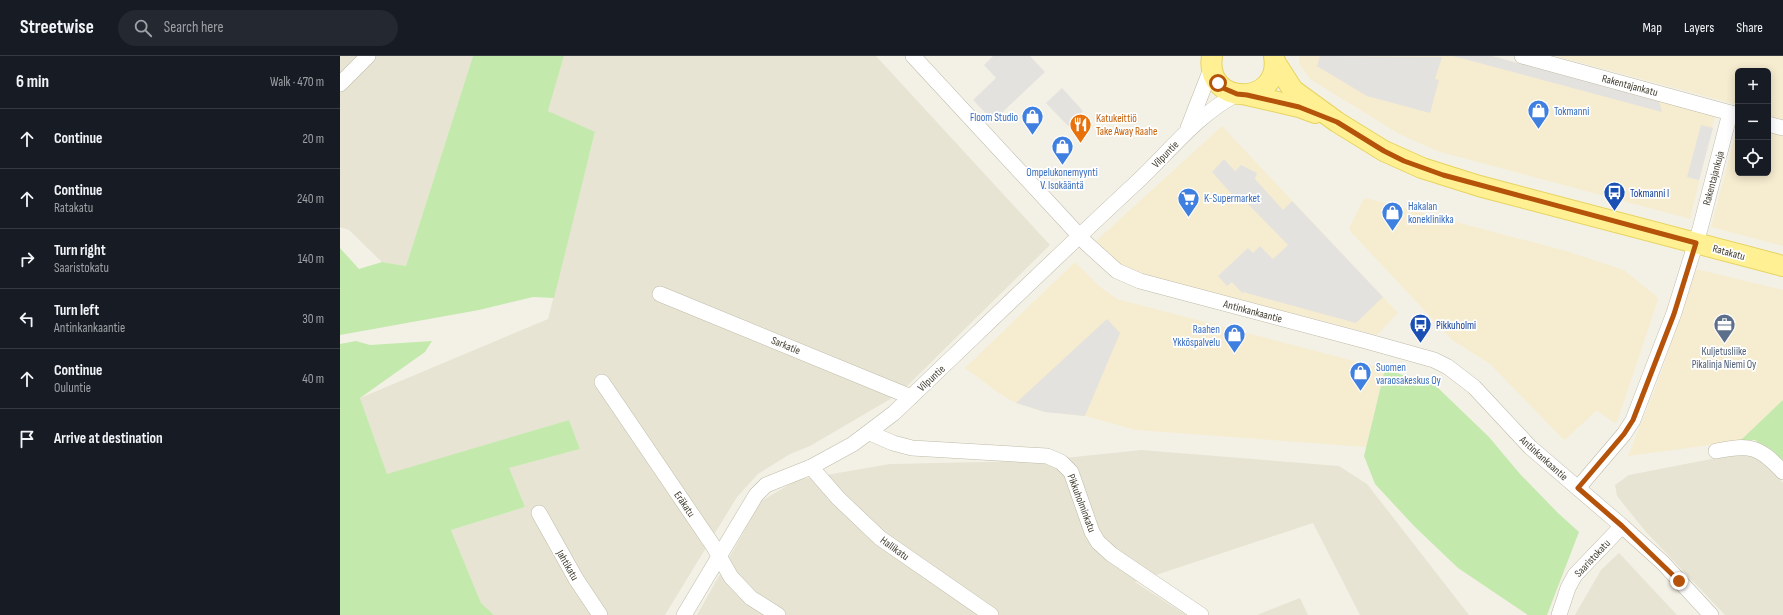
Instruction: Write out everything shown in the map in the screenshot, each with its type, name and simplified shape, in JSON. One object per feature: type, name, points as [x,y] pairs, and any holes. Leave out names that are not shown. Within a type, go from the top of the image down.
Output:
[{"type":"main road","points":[[1242,94],[1256,92],[1264,87],[1274,72],[1274,59]]},
{"type":"main road","name":"Ratakatu","points":[[1274,59],[1292,90],[1337,122],[1384,151],[1404,161],[1443,175],[1783,266]]},
{"type":"main road","name":"Ratakatu","points":[[1210,61],[1218,83],[1223,88],[1242,94],[1299,107],[1337,122]]},
{"type":"street","points":[[340,84],[368,56]]},
{"type":"street","name":"Antinkankaantie","points":[[913,56],[1079,236],[1117,271],[1134,280],[1366,341],[1434,360],[1448,367],[1474,388],[1530,446],[1663,563],[1711,615]]},
{"type":"street","name":"Rakentajankatu","points":[[1522,56],[1734,114]]},
{"type":"street","name":"Vilpuntie","points":[[1186,132],[1199,103],[1210,61]]},
{"type":"street","name":"Vilpuntie","points":[[684,615],[756,495],[766,485],[811,466],[853,444],[870,433],[911,397],[1144,176],[1186,132],[1216,105],[1242,94]]},
{"type":"street","name":"Rakentajankuja","points":[[1696,243],[1734,114]]},
{"type":"street","points":[[1771,125],[1783,128]]},
{"type":"street","points":[[1578,488],[1624,434],[1633,420],[1674,314],[1696,243]]},
{"type":"street","name":"Sarkatie","points":[[660,294],[911,397]]},
{"type":"street","name":"Eräkatu","points":[[602,382],[719,556],[731,577],[752,598],[778,615]]},
{"type":"street","name":"Pikkuholminkatu","points":[[870,433],[893,443],[912,448],[1047,456],[1061,462],[1071,472],[1092,532],[1098,542],[1111,554],[1201,615]]},
{"type":"street","points":[[1716,451],[1738,447],[1755,449],[1783,472]]},
{"type":"street","name":"Hallikatu","points":[[811,466],[844,504],[880,538],[991,615]]},
{"type":"street","name":"Jahtikatu","points":[[539,513],[576,578],[600,615]]},
{"type":"street","name":"Saaristokatu","points":[[1559,615],[1568,588],[1575,575],[1622,526]]},
{"type":"shaded area","points":[[340,56],[473,56],[406,266],[382,262],[349,230],[340,227]]},
{"type":"shaded area","points":[[564,56],[876,56],[1050,245],[899,394],[810,446],[790,454],[758,474],[737,497],[665,615],[494,615],[481,603],[451,530],[525,507],[508,468],[580,449],[569,420],[387,475],[360,398],[548,319],[595,133],[548,111]]},
{"type":"shaded area","points":[[993,56],[1030,56],[1045,72],[993,121],[973,100],[996,78],[984,65]]},
{"type":"shaded area","name":"Tokmanni","points":[[1299,56],[1492,56],[1715,116],[1690,219],[1437,151],[1399,134],[1310,79],[1299,64]]},
{"type":"shaded area","points":[[1320,56],[1442,57],[1435,79],[1439,80],[1430,113],[1367,96],[1317,66]]},
{"type":"shaded area","points":[[1453,56],[1492,56],[1659,101],[1662,112]]},
{"type":"shaded area","points":[[1555,56],[1783,56],[1783,246],[1711,227],[1735,135],[1735,176],[1771,176],[1771,68],[1735,68],[1735,104]]},
{"type":"shaded area","points":[[1062,88],[1083,111],[1068,126],[1046,103]]},
{"type":"shaded area","points":[[1701,125],[1713,128],[1699,180],[1687,177]]},
{"type":"shaded area","points":[[1222,126],[1398,313],[1377,335],[1155,278],[1122,265],[1096,241]]},
{"type":"shaded area","points":[[1224,159],[1235,171],[1241,165],[1257,173],[1255,179],[1283,210],[1292,201],[1383,297],[1356,323],[1243,292],[1243,294],[1232,282],[1227,286],[1218,276],[1248,248],[1253,253],[1260,246],[1273,259],[1288,245],[1247,203],[1236,199],[1212,172]]},
{"type":"shaded area","points":[[1366,198],[1566,251],[1624,270],[1656,296],[1658,300],[1617,422],[1615,423],[1597,411],[1565,440],[1490,364],[1452,340],[1350,231],[1349,228],[1363,200]]},
{"type":"shaded area","points":[[1075,262],[1099,286],[1117,299],[1385,369],[1366,447],[1136,430],[1085,416],[1045,412],[1016,403],[1003,396],[965,368]]},
{"type":"shaded area","points":[[1696,269],[1783,290],[1783,400],[1740,441],[1628,456],[1660,376]]},
{"type":"shaded area","points":[[1107,319],[1120,333],[1085,416],[1045,412],[1016,403]]},
{"type":"shaded area","points":[[1141,450],[1339,466],[1367,484],[1469,615],[1360,615],[1313,523],[1135,582],[1186,615],[697,615],[761,501],[797,480],[890,464],[1036,461]]},
{"type":"shaded area","points":[[1737,454],[1752,454],[1766,465],[1783,483],[1783,615],[1725,615],[1646,532],[1617,496],[1615,485],[1629,475]]},
{"type":"shaded area","points":[[1619,553],[1677,615],[1575,615],[1601,570]]},
{"type":"shaded area","points":[[1300,598],[1308,615],[1257,615]]},
{"type":"green space","points":[[473,56],[564,56],[548,111],[595,132],[554,298],[533,297],[479,310],[340,335],[340,248],[359,269],[382,262],[406,266]]},
{"type":"green space","points":[[356,341],[370,345],[432,341],[425,352],[360,398],[387,474],[569,420],[580,449],[509,468],[525,507],[451,530],[481,603],[494,615],[340,615],[340,344]]},
{"type":"green space","points":[[1385,369],[1436,386],[1489,437],[1520,474],[1579,532],[1547,615],[1528,615],[1458,568],[1414,526],[1375,484],[1364,456]]},
{"type":"green space","points":[[1783,400],[1783,463],[1755,440],[1740,441]]},
{"type":"place","name":"Tokmanni","points":[[1538,130]]},
{"type":"place","name":"Floom Studio","points":[[1033,136]]},
{"type":"place","name":"Katukeittiö Take Away Raahe","points":[[1080,144]]},
{"type":"place","name":"Ompelukonemyynti V. Isokääntä","points":[[1062,166]]},
{"type":"place","name":"Tokmanni I","points":[[1615,212]]},
{"type":"place","name":"K-Supermarket","points":[[1188,218]]},
{"type":"place","name":"Hakalan koneklinikka","points":[[1393,232]]},
{"type":"place","name":"Pikkuholmi","points":[[1420,344]]},
{"type":"place","name":"Kuljetusliike Pikalinja Niemi Oy","points":[[1724,344]]},
{"type":"place","name":"Raahen Ykköspalvelu","points":[[1235,354]]},
{"type":"place","name":"Suomen varaosakeskus Oy","points":[[1361,392]]},
{"type":"route","points":[[1218,83],[1230,92],[1299,107],[1337,122],[1384,151],[1422,168],[1479,186],[1696,243],[1674,314],[1633,420],[1624,434],[1578,488],[1663,563],[1679,581]]}]
